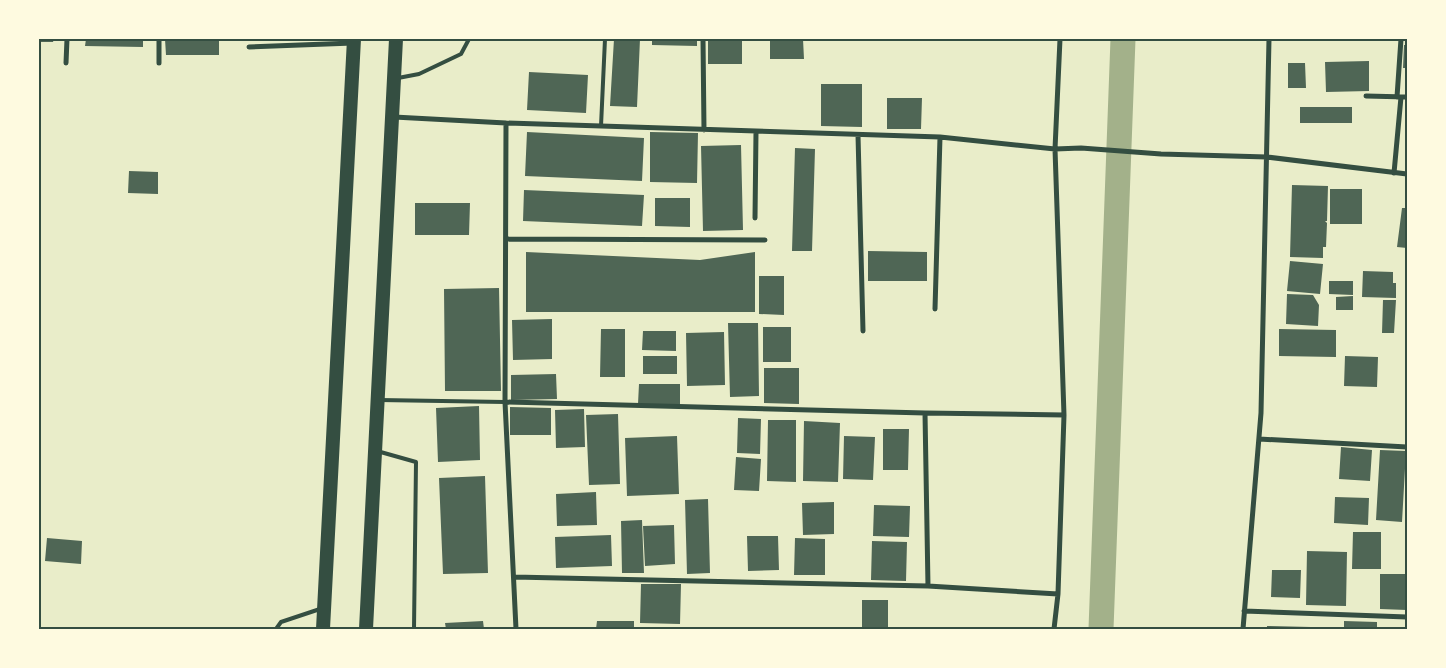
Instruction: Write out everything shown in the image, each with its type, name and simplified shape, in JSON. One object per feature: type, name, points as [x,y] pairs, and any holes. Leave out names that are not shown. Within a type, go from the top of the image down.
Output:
[{"type":"highway","points":[[366,629],[396,39]]},
{"type":"highway","points":[[323,629],[354,41]]},
{"type":"street","points":[[66,63],[67,39]]},
{"type":"street","points":[[159,39],[159,63]]},
{"type":"street","points":[[703,39],[704,130]]},
{"type":"street","points":[[1054,629],[1058,594],[1064,415],[1055,149],[1060,39]]},
{"type":"street","points":[[1242,629],[1261,413],[1269,39]]},
{"type":"street","points":[[1394,173],[1399,97],[1400,39]]},
{"type":"street","points":[[249,47],[354,41]]},
{"type":"street","points":[[1366,96],[1407,97]]},
{"type":"street","points":[[392,117],[506,123],[940,137],[1055,149],[1081,148],[1160,154],[1267,158],[1407,174]]},
{"type":"street","points":[[506,123],[505,402],[516,629]]},
{"type":"street","points":[[755,218],[756,132]]},
{"type":"street","points":[[858,135],[863,332]]},
{"type":"street","points":[[935,309],[940,137]]},
{"type":"street","points":[[506,239],[765,240]]},
{"type":"street","points":[[505,402],[1064,415]]},
{"type":"street","points":[[925,413],[928,586]]},
{"type":"street","points":[[1258,439],[1407,447]]},
{"type":"street","points":[[514,577],[928,586],[1058,594]]},
{"type":"street","points":[[1244,611],[1407,617]]},
{"type":"lane","points":[[394,79],[419,74],[461,54],[469,39]]},
{"type":"lane","points":[[601,126],[605,39]]},
{"type":"lane","points":[[378,400],[505,402]]},
{"type":"lane","points":[[375,451],[416,462],[414,629]]},
{"type":"lane","points":[[276,629],[281,622],[324,608]]},
{"type":"building","points":[[39,39],[54,39],[53,42],[39,42]]},
{"type":"building","points":[[86,39],[143,39],[143,47],[85,46]]},
{"type":"building","points":[[165,39],[219,39],[219,55],[166,55]]},
{"type":"building","points":[[614,39],[640,39],[637,107],[610,106]]},
{"type":"building","points":[[652,39],[697,39],[697,46],[652,45]]},
{"type":"building","points":[[708,39],[742,39],[742,64],[708,64]]},
{"type":"building","points":[[770,39],[803,39],[804,59],[770,59]]},
{"type":"building","points":[[1404,45],[1407,45],[1407,68],[1403,68]]},
{"type":"building","points":[[1369,61],[1369,91],[1326,92],[1325,62]]},
{"type":"building","points":[[1288,63],[1305,63],[1306,88],[1288,88]]},
{"type":"building","points":[[529,72],[588,75],[586,113],[527,110]]},
{"type":"building","points":[[821,84],[862,84],[862,127],[821,126]]},
{"type":"building","points":[[887,98],[922,98],[921,129],[887,129]]},
{"type":"building","points":[[1300,107],[1352,107],[1352,123],[1300,123]]},
{"type":"building","points":[[527,132],[644,138],[642,181],[525,176]]},
{"type":"building","points":[[650,132],[698,133],[697,183],[650,182]]},
{"type":"building","points":[[741,145],[743,230],[703,231],[701,146]]},
{"type":"building","points":[[795,148],[815,149],[812,251],[792,251]]},
{"type":"building","points":[[129,171],[158,172],[158,194],[128,193]]},
{"type":"building","points":[[1292,185],[1328,186],[1327,221],[1325,221],[1327,223],[1326,247],[1323,247],[1323,258],[1290,257]]},
{"type":"building","points":[[1330,189],[1362,189],[1362,224],[1330,224]]},
{"type":"building","points":[[524,190],[644,195],[642,226],[523,221]]},
{"type":"building","points":[[655,198],[690,198],[690,227],[655,226]]},
{"type":"building","points":[[415,203],[470,203],[469,235],[415,235]]},
{"type":"building","points":[[1402,208],[1407,208],[1407,248],[1397,247]]},
{"type":"building","points":[[868,251],[927,252],[927,281],[868,281]]},
{"type":"building","points":[[526,252],[700,260],[755,252],[755,312],[526,312]]},
{"type":"building","points":[[1290,261],[1323,264],[1320,294],[1287,291]]},
{"type":"building","points":[[1363,271],[1393,272],[1393,283],[1396,283],[1396,298],[1362,297]]},
{"type":"building","points":[[759,276],[784,276],[784,315],[759,314]]},
{"type":"building","points":[[1329,281],[1353,281],[1353,295],[1329,294]]},
{"type":"building","points":[[499,288],[501,391],[445,391],[444,289]]},
{"type":"building","points":[[1287,294],[1313,295],[1319,305],[1318,326],[1286,324]]},
{"type":"building","points":[[1353,296],[1353,310],[1336,310],[1336,297]]},
{"type":"building","points":[[1383,300],[1396,300],[1394,333],[1382,333]]},
{"type":"building","points":[[552,319],[552,359],[513,360],[512,320]]},
{"type":"building","points":[[728,323],[758,323],[759,396],[730,397]]},
{"type":"building","points":[[763,327],[791,327],[791,362],[763,362]]},
{"type":"building","points":[[601,329],[625,329],[625,377],[600,377]]},
{"type":"building","points":[[1279,329],[1336,330],[1336,357],[1279,356]]},
{"type":"building","points":[[643,331],[676,331],[676,351],[642,350]]},
{"type":"building","points":[[724,332],[725,385],[687,386],[686,333]]},
{"type":"building","points":[[643,356],[677,356],[677,374],[643,374]]},
{"type":"building","points":[[1345,356],[1378,357],[1377,387],[1344,386]]},
{"type":"building","points":[[764,368],[799,368],[799,404],[764,403]]},
{"type":"building","points":[[556,374],[557,399],[511,400],[511,375]]},
{"type":"building","points":[[639,384],[680,384],[680,404],[638,404]]},
{"type":"building","points":[[479,406],[480,460],[438,462],[436,408]]},
{"type":"building","points":[[510,407],[551,408],[551,435],[510,435]]},
{"type":"building","points":[[584,409],[585,447],[556,448],[555,410]]},
{"type":"building","points":[[618,414],[620,484],[589,485],[586,415]]},
{"type":"building","points":[[738,418],[761,419],[760,454],[737,453]]},
{"type":"building","points":[[768,420],[796,420],[796,482],[767,481]]},
{"type":"building","points":[[804,421],[840,423],[838,482],[803,481]]},
{"type":"building","points":[[883,429],[909,429],[908,470],[883,470]]},
{"type":"building","points":[[677,436],[679,494],[627,496],[625,438]]},
{"type":"building","points":[[844,436],[875,437],[873,480],[843,479]]},
{"type":"building","points":[[1341,447],[1372,450],[1370,481],[1339,479]]},
{"type":"building","points":[[1380,450],[1406,451],[1402,522],[1376,520]]},
{"type":"building","points":[[736,457],[761,459],[759,491],[734,490]]},
{"type":"building","points":[[485,476],[488,573],[443,574],[439,478]]},
{"type":"building","points":[[596,492],[597,525],[557,526],[556,494]]},
{"type":"building","points":[[1335,497],[1369,498],[1368,525],[1334,523]]},
{"type":"building","points":[[708,499],[710,573],[687,574],[685,500]]},
{"type":"building","points":[[834,502],[834,534],[803,535],[802,503]]},
{"type":"building","points":[[874,505],[910,506],[909,537],[873,536]]},
{"type":"building","points":[[642,520],[644,573],[622,573],[621,521]]},
{"type":"building","points":[[674,525],[675,564],[645,566],[643,526]]},
{"type":"building","points":[[1353,532],[1381,532],[1381,569],[1352,569]]},
{"type":"building","points":[[611,535],[612,566],[556,568],[555,537]]},
{"type":"building","points":[[747,536],[778,536],[779,570],[748,571]]},
{"type":"building","points":[[47,538],[82,541],[81,564],[45,561]]},
{"type":"building","points":[[795,538],[825,539],[825,575],[794,575]]},
{"type":"building","points":[[872,541],[907,542],[906,581],[871,580]]},
{"type":"building","points":[[1307,551],[1347,552],[1346,606],[1306,605]]},
{"type":"building","points":[[1272,570],[1301,570],[1300,598],[1271,597]]},
{"type":"building","points":[[1380,574],[1407,574],[1407,610],[1380,609]]},
{"type":"building","points":[[641,584],[681,584],[680,624],[640,623]]},
{"type":"building","points":[[862,600],[888,600],[888,629],[862,629]]},
{"type":"building","points":[[483,621],[484,629],[446,629],[445,623]]},
{"type":"building","points":[[597,621],[634,621],[634,629],[596,629]]},
{"type":"building","points":[[1344,621],[1377,622],[1377,629],[1344,629]]},
{"type":"building","points":[[1267,626],[1311,627],[1310,629],[1267,629]]},
{"type":"building","points":[[1381,627],[1403,628],[1403,629],[1381,629]]},
{"type":"waterway","points":[[1101,629],[1123,39]]}]
